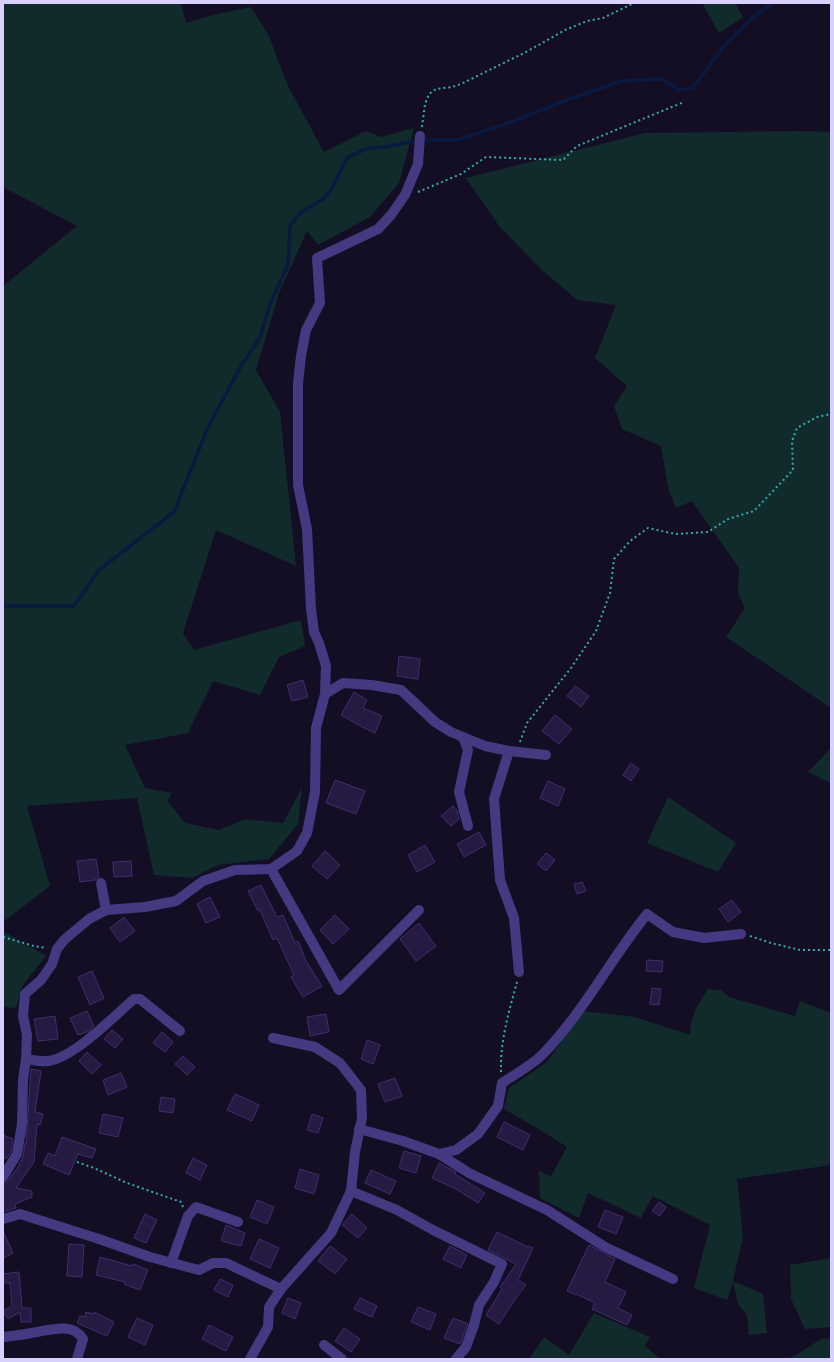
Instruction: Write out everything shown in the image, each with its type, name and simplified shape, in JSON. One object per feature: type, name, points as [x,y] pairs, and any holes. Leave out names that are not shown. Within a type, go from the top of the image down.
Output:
[{"type":"street","points":[[3,1177],[17,1154],[22,1124],[23,1080],[27,1035],[23,1016],[26,994],[41,980],[52,964],[57,949],[64,940],[89,919],[106,910],[144,907],[176,901],[203,881],[235,870],[271,869],[297,851],[307,833],[315,792],[316,728],[325,694],[326,666],[314,632],[311,609],[307,529],[298,485],[298,383],[300,356],[306,330],[320,303],[317,258],[378,229],[391,215],[405,195],[418,164],[420,136]]},
{"type":"street","points":[[325,694],[343,683],[372,684],[401,690],[435,722],[451,732],[485,746],[546,755]]},
{"type":"street","points":[[463,736],[468,750],[458,792],[468,826]]},
{"type":"street","points":[[513,751],[494,799],[500,880],[514,918],[519,972]]},
{"type":"street","points":[[271,869],[339,990],[419,910]]},
{"type":"street","points":[[101,884],[106,910]]},
{"type":"street","points":[[439,1154],[456,1150],[478,1134],[498,1106],[502,1083],[541,1056],[565,1028],[580,1009],[646,914],[674,932],[704,938],[741,934]]},
{"type":"street","points":[[26,1059],[48,1062],[66,1055],[85,1041],[134,999],[140,999],[180,1031]]},
{"type":"street","points":[[250,1359],[268,1327],[269,1307],[281,1289],[331,1233],[350,1191],[355,1152],[362,1118],[361,1090],[340,1063],[315,1047],[273,1038]]},
{"type":"street","points":[[359,1129],[403,1141],[439,1154],[469,1173],[547,1210],[605,1247],[673,1279]]},
{"type":"street","points":[[350,1191],[397,1210],[433,1230],[502,1264],[494,1282],[479,1305],[466,1347],[456,1359]]},
{"type":"street","points":[[171,1263],[188,1216],[196,1207],[238,1222]]},
{"type":"street","points":[[3,1219],[20,1214],[171,1263],[199,1270],[213,1263],[226,1263],[281,1289]]},
{"type":"street","points":[[3,1337],[59,1328],[74,1330],[80,1334],[83,1339],[77,1359]]},
{"type":"street","points":[[324,1345],[342,1359]]},
{"type":"path","points":[[420,136],[425,104],[429,94],[436,89],[461,84],[528,51],[565,30],[587,21],[603,18],[634,3]]},
{"type":"path","points":[[405,195],[425,190],[461,174],[486,157],[564,160],[577,146],[684,102]]},
{"type":"path","points":[[513,751],[527,723],[571,668],[596,631],[610,593],[614,560],[630,541],[648,528],[675,534],[708,532],[728,519],[754,511],[793,470],[792,441],[797,428],[817,417],[831,414]]},
{"type":"path","points":[[741,934],[800,950],[831,950]]},
{"type":"path","points":[[3,937],[34,946],[57,949]]},
{"type":"path","points":[[502,1083],[501,1057],[503,1043],[519,972]]},
{"type":"path","points":[[77,1162],[127,1183],[181,1202],[188,1216]]},
{"type":"green space","points":[[3,3],[181,3],[186,23],[217,14],[251,7],[269,36],[289,88],[324,152],[366,131],[381,137],[414,128],[399,183],[370,217],[318,245],[307,231],[279,293],[256,370],[280,412],[296,566],[216,530],[183,633],[194,650],[301,620],[305,646],[279,657],[260,695],[213,681],[188,733],[125,745],[145,788],[172,793],[167,800],[185,823],[219,830],[245,819],[283,823],[302,788],[298,824],[269,859],[218,865],[192,878],[154,875],[137,798],[27,806],[50,886],[3,922],[3,286],[77,226],[3,187]]},
{"type":"green space","points":[[702,3],[735,3],[743,17],[719,33]]},
{"type":"green space","points":[[831,132],[831,708],[726,637],[745,608],[738,593],[739,568],[692,501],[676,508],[668,488],[661,446],[622,429],[614,406],[627,386],[595,358],[616,305],[577,300],[543,271],[499,226],[466,178],[645,133]]},
{"type":"green space","points":[[831,748],[831,783],[808,772]]},
{"type":"green space","points":[[668,797],[736,843],[718,872],[647,843]]},
{"type":"green space","points":[[3,931],[46,956],[22,986],[16,1008],[3,1007]]},
{"type":"green space","points":[[708,989],[721,990],[729,997],[795,1016],[800,1001],[831,1013],[831,1165],[737,1179],[743,1237],[733,1281],[763,1294],[767,1333],[749,1335],[747,1315],[738,1304],[733,1282],[727,1300],[694,1288],[710,1225],[653,1196],[641,1218],[588,1193],[579,1218],[540,1198],[539,1171],[551,1176],[567,1147],[504,1109],[509,1088],[547,1062],[582,1011],[635,1017],[690,1035],[691,1023],[696,1008]]},
{"type":"green space","points":[[831,1258],[831,1327],[805,1329],[791,1299],[790,1265]]},
{"type":"green space","points":[[594,1313],[650,1337],[645,1346],[658,1357],[657,1359],[529,1359],[544,1337],[569,1355]]},
{"type":"green space","points":[[831,1338],[831,1359],[780,1359],[793,1357],[821,1339]]},
{"type":"building","points":[[399,656],[420,659],[418,679],[397,676]]},
{"type":"building","points":[[303,680],[308,697],[292,701],[287,685]]},
{"type":"building","points":[[575,686],[589,696],[581,707],[567,696]]},
{"type":"building","points":[[354,692],[367,700],[363,708],[382,716],[375,733],[341,715]]},
{"type":"building","points":[[555,715],[572,729],[559,744],[542,731]]},
{"type":"building","points":[[631,763],[639,769],[631,781],[623,775]]},
{"type":"building","points":[[335,780],[365,791],[356,814],[326,803]]},
{"type":"building","points":[[548,781],[565,789],[558,806],[540,798]]},
{"type":"building","points":[[453,806],[457,810],[459,819],[451,826],[441,816]]},
{"type":"building","points":[[479,832],[486,845],[464,857],[457,844]]},
{"type":"building","points":[[425,845],[435,862],[417,872],[408,855]]},
{"type":"building","points":[[325,851],[340,865],[327,879],[312,866]]},
{"type":"building","points":[[546,853],[555,860],[546,871],[537,864]]},
{"type":"building","points":[[96,859],[99,877],[95,880],[80,882],[77,861]]},
{"type":"building","points":[[131,861],[132,876],[114,877],[113,862]]},
{"type":"building","points":[[582,882],[586,891],[577,894],[574,884]]},
{"type":"building","points":[[261,885],[277,917],[283,915],[295,943],[298,941],[306,961],[322,986],[303,997],[291,977],[294,975],[277,938],[273,940],[260,910],[258,911],[248,891]]},
{"type":"building","points":[[210,897],[220,917],[206,923],[197,904]]},
{"type":"building","points":[[732,900],[741,912],[728,922],[719,909]]},
{"type":"building","points":[[335,915],[349,929],[333,944],[320,930]]},
{"type":"building","points":[[124,917],[135,931],[120,942],[110,928]]},
{"type":"building","points":[[419,923],[436,946],[416,961],[400,939]]},
{"type":"building","points":[[647,960],[663,961],[662,972],[646,971]]},
{"type":"building","points":[[92,971],[104,998],[90,1005],[78,977]]},
{"type":"building","points":[[652,988],[661,989],[659,1005],[650,1004]]},
{"type":"building","points":[[87,1011],[94,1026],[89,1031],[78,1035],[70,1018]]},
{"type":"building","points":[[326,1014],[329,1032],[310,1036],[307,1017]]},
{"type":"building","points":[[55,1016],[58,1039],[38,1041],[34,1019]]},
{"type":"building","points":[[112,1030],[123,1039],[115,1048],[104,1039]]},
{"type":"building","points":[[162,1032],[173,1042],[165,1052],[153,1043]]},
{"type":"building","points":[[367,1040],[380,1045],[373,1064],[361,1059]]},
{"type":"building","points":[[87,1052],[101,1065],[92,1074],[79,1061]]},
{"type":"building","points":[[183,1056],[195,1067],[187,1075],[175,1064]]},
{"type":"building","points":[[31,1069],[41,1071],[35,1112],[43,1114],[40,1125],[37,1124],[34,1162],[16,1188],[32,1191],[32,1197],[15,1204],[16,1208],[3,1212],[3,1184],[8,1181],[20,1164],[23,1157],[25,1143],[26,1144]]},
{"type":"building","points":[[121,1073],[127,1087],[108,1095],[103,1080]]},
{"type":"building","points":[[395,1078],[402,1096],[385,1102],[378,1084]]},
{"type":"building","points":[[235,1094],[259,1105],[252,1121],[227,1110]]},
{"type":"building","points":[[161,1097],[175,1099],[173,1113],[159,1111]]},
{"type":"building","points":[[103,1114],[123,1118],[118,1137],[99,1133]]},
{"type":"building","points":[[312,1114],[323,1118],[318,1133],[307,1130]]},
{"type":"building","points":[[504,1122],[530,1135],[523,1150],[497,1137]]},
{"type":"building","points":[[3,1135],[13,1139],[11,1152],[6,1159],[3,1158]]},
{"type":"building","points":[[62,1137],[96,1149],[92,1158],[78,1154],[69,1175],[43,1164],[48,1153],[55,1156]]},
{"type":"building","points":[[404,1151],[421,1156],[416,1173],[399,1168]]},
{"type":"building","points":[[193,1158],[207,1165],[200,1180],[186,1173]]},
{"type":"building","points":[[439,1163],[456,1172],[455,1174],[485,1193],[478,1203],[456,1189],[432,1178]]},
{"type":"building","points":[[300,1169],[319,1175],[314,1194],[295,1188]]},
{"type":"building","points":[[371,1170],[396,1181],[390,1194],[365,1183]]},
{"type":"building","points":[[257,1200],[274,1207],[267,1224],[250,1217]]},
{"type":"building","points":[[659,1202],[666,1207],[660,1216],[652,1211]]},
{"type":"building","points":[[605,1210],[623,1217],[616,1234],[598,1227]]},
{"type":"building","points":[[145,1214],[157,1220],[146,1243],[134,1238]]},
{"type":"building","points":[[352,1214],[367,1228],[358,1238],[342,1225]]},
{"type":"building","points":[[226,1225],[245,1233],[241,1246],[221,1241]]},
{"type":"building","points":[[3,1231],[13,1253],[3,1258]]},
{"type":"building","points":[[497,1232],[533,1248],[518,1280],[526,1285],[499,1324],[486,1315],[502,1289],[500,1287],[516,1264],[488,1250]]},
{"type":"building","points":[[259,1239],[279,1248],[270,1268],[250,1259]]},
{"type":"building","points":[[69,1244],[84,1245],[82,1277],[67,1276]]},
{"type":"building","points":[[589,1245],[615,1259],[605,1282],[626,1292],[618,1308],[632,1315],[627,1325],[592,1309],[595,1303],[567,1291]]},
{"type":"building","points":[[330,1246],[347,1259],[335,1274],[318,1261]]},
{"type":"building","points":[[450,1246],[467,1255],[461,1268],[443,1259]]},
{"type":"building","points":[[100,1257],[132,1266],[133,1264],[148,1270],[140,1290],[124,1284],[125,1282],[96,1275]]},
{"type":"building","points":[[19,1272],[22,1308],[31,1308],[31,1322],[21,1322],[20,1312],[8,1319],[3,1311],[12,1306],[10,1283],[3,1283],[3,1274]]},
{"type":"building","points":[[220,1279],[233,1285],[228,1297],[214,1290]]},
{"type":"building","points":[[288,1298],[301,1303],[295,1319],[282,1313]]},
{"type":"building","points":[[360,1298],[377,1306],[372,1317],[354,1309]]},
{"type":"building","points":[[418,1307],[436,1314],[430,1330],[411,1322]]},
{"type":"building","points":[[86,1312],[93,1314],[94,1312],[114,1322],[107,1336],[77,1323],[80,1316],[85,1317]]},
{"type":"building","points":[[137,1318],[153,1325],[145,1345],[128,1337]]},
{"type":"building","points":[[453,1318],[468,1324],[460,1344],[444,1338]]},
{"type":"building","points":[[209,1325],[233,1337],[226,1351],[202,1339]]},
{"type":"building","points":[[344,1328],[360,1339],[351,1352],[335,1341]]},
{"type":"waterway","points":[[424,140],[458,140],[622,81],[663,79],[678,90],[693,88],[723,47],[752,18],[774,3]]},
{"type":"waterway","points":[[3,606],[74,606],[99,570],[174,512],[208,427],[241,366],[260,338],[270,304],[288,264],[290,226],[299,214],[324,198],[332,188],[347,158],[368,148],[384,147],[416,141]]}]
